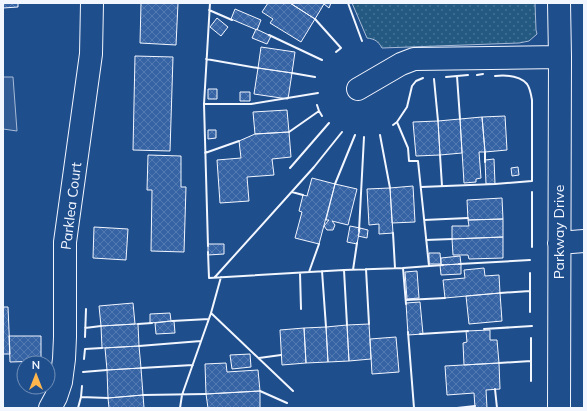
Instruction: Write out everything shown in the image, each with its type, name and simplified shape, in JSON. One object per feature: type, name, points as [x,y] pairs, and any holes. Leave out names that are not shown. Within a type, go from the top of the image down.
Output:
[{"type":"street","name":"Parklea Court","points":[[50,408],[56,397],[61,382],[64,359],[65,242],[91,54],[92,3]]},
{"type":"street","name":"Parkway Drive","points":[[558,3],[560,57],[559,408]]},
{"type":"street","points":[[358,89],[401,64],[414,59],[560,57]]},
{"type":"street","points":[[559,243],[584,241]]},
{"type":"shaded area","points":[[352,3],[535,3],[537,34],[529,41],[519,43],[382,48],[376,41],[367,38]]},
{"type":"shaded area","points":[[3,77],[13,77],[17,131],[3,129]]},
{"type":"building","points":[[3,3],[18,3],[18,7],[3,8]]},
{"type":"building","points":[[141,3],[178,3],[176,45],[140,43]]},
{"type":"building","points":[[268,3],[290,3],[315,19],[301,42],[270,23],[273,19],[262,12]]},
{"type":"building","points":[[290,3],[331,3],[329,8],[324,4],[315,19]]},
{"type":"building","points":[[235,9],[261,20],[257,30],[231,19]]},
{"type":"building","points":[[217,18],[228,27],[221,36],[210,27]]},
{"type":"building","points":[[256,29],[271,36],[267,44],[252,38]]},
{"type":"building","points":[[261,47],[295,52],[292,73],[258,68]]},
{"type":"building","points":[[135,56],[173,57],[170,151],[133,150]]},
{"type":"building","points":[[258,68],[292,73],[288,99],[254,94]]},
{"type":"building","points":[[208,89],[217,89],[217,99],[208,99]]},
{"type":"building","points":[[240,92],[250,92],[250,101],[240,101]]},
{"type":"building","points":[[287,110],[289,132],[255,134],[253,112]]},
{"type":"building","points":[[505,116],[507,150],[485,152],[482,117]]},
{"type":"building","points":[[482,117],[485,152],[479,152],[481,178],[476,179],[476,182],[464,183],[460,119]]},
{"type":"building","points":[[460,119],[462,153],[440,155],[438,121]]},
{"type":"building","points":[[438,121],[440,155],[416,156],[413,122]]},
{"type":"building","points":[[208,130],[216,130],[216,138],[208,139]]},
{"type":"building","points":[[289,132],[291,157],[272,159],[274,175],[247,177],[249,201],[220,203],[217,160],[241,158],[239,141],[255,134]]},
{"type":"building","points":[[148,155],[181,156],[181,187],[186,187],[184,252],[151,251],[152,190],[147,190]]},
{"type":"building","points":[[494,159],[495,184],[486,184],[485,160]]},
{"type":"building","points":[[518,167],[519,175],[512,176],[511,168]]},
{"type":"building","points":[[312,178],[335,184],[319,244],[295,238],[302,212],[299,211],[303,195],[307,196]]},
{"type":"building","points":[[335,184],[357,189],[348,225],[332,221],[335,225],[333,230],[327,230],[324,226],[329,220],[326,220]]},
{"type":"building","points":[[413,186],[415,222],[392,223],[390,188]]},
{"type":"building","points":[[390,188],[393,233],[379,234],[379,224],[369,225],[367,189]]},
{"type":"building","points":[[502,198],[503,219],[468,220],[467,200]]},
{"type":"building","points":[[503,219],[503,237],[452,239],[452,226],[469,226],[468,220]]},
{"type":"building","points":[[350,226],[360,228],[357,244],[347,242]]},
{"type":"building","points":[[94,227],[128,229],[126,260],[93,258]]},
{"type":"building","points":[[360,228],[368,230],[367,238],[358,236]]},
{"type":"building","points":[[503,237],[503,258],[469,259],[468,255],[453,255],[452,239]]},
{"type":"building","points":[[208,244],[224,244],[224,254],[208,255]]},
{"type":"building","points":[[429,253],[440,253],[441,264],[429,264]]},
{"type":"building","points":[[460,256],[461,264],[441,264],[441,258]]},
{"type":"building","points":[[461,264],[461,274],[441,275],[440,265]]},
{"type":"building","points":[[484,268],[485,276],[499,275],[500,293],[445,298],[443,280],[465,278],[464,270]]},
{"type":"building","points":[[417,271],[419,298],[407,299],[405,272]]},
{"type":"building","points":[[500,293],[502,321],[469,324],[466,296]]},
{"type":"building","points":[[420,302],[423,334],[408,335],[406,303]]},
{"type":"building","points":[[133,303],[135,324],[101,326],[99,306]]},
{"type":"building","points":[[3,307],[8,307],[10,354],[3,354]]},
{"type":"building","points":[[170,313],[171,321],[150,323],[150,314]]},
{"type":"building","points":[[174,321],[175,333],[156,334],[155,323]]},
{"type":"building","points":[[138,324],[139,346],[102,348],[101,326]]},
{"type":"building","points":[[369,324],[371,359],[349,361],[347,325]]},
{"type":"building","points":[[347,325],[349,361],[328,362],[326,327]]},
{"type":"building","points":[[326,327],[328,362],[306,363],[304,328]]},
{"type":"building","points":[[304,328],[306,363],[282,365],[280,330]]},
{"type":"building","points":[[490,330],[490,340],[497,340],[499,363],[464,365],[463,343],[467,342],[466,331]]},
{"type":"building","points":[[9,336],[41,336],[41,355],[16,355],[16,362],[10,362]]},
{"type":"building","points":[[396,337],[399,372],[372,374],[370,339]]},
{"type":"building","points":[[139,346],[141,368],[107,370],[105,348]]},
{"type":"building","points":[[250,354],[251,367],[232,369],[230,355]]},
{"type":"building","points":[[226,363],[227,372],[258,370],[260,391],[206,394],[205,364]]},
{"type":"building","points":[[499,363],[500,389],[486,390],[487,408],[475,408],[474,393],[447,395],[445,366]]},
{"type":"building","points":[[141,368],[143,395],[108,398],[107,370]]},
{"type":"building","points":[[260,391],[260,408],[208,408],[206,394]]},
{"type":"building","points":[[143,395],[144,408],[109,408],[108,398]]},
{"type":"wall","points":[[208,246],[204,104],[210,3]]},
{"type":"wall","points":[[348,3],[362,41]]},
{"type":"wall","points":[[209,10],[232,20]]},
{"type":"wall","points":[[315,19],[341,48],[336,52]]},
{"type":"wall","points":[[269,35],[322,60]]},
{"type":"wall","points":[[206,59],[258,68]]},
{"type":"wall","points":[[292,73],[315,77]]},
{"type":"wall","points":[[477,75],[483,74]]},
{"type":"wall","points":[[446,77],[468,75]]},
{"type":"wall","points":[[457,76],[460,119]]},
{"type":"wall","points":[[421,187],[532,181],[532,100],[530,89],[524,81],[516,77],[495,76]]},
{"type":"wall","points":[[393,125],[397,122],[407,107],[412,86],[416,81],[423,78]]},
{"type":"wall","points":[[434,79],[438,121]]},
{"type":"wall","points":[[204,104],[251,104],[318,93]]},
{"type":"wall","points":[[317,105],[322,116]]},
{"type":"wall","points":[[289,132],[319,111]]},
{"type":"wall","points":[[397,122],[408,148],[409,161],[418,161],[429,266]]},
{"type":"wall","points":[[290,168],[329,123]]},
{"type":"wall","points":[[215,277],[314,167],[342,132]]},
{"type":"wall","points":[[335,184],[355,135]]},
{"type":"wall","points":[[380,135],[390,188]]},
{"type":"wall","points":[[359,231],[364,137]]},
{"type":"wall","points":[[205,153],[239,141]]},
{"type":"wall","points":[[485,152],[485,162]]},
{"type":"wall","points":[[440,155],[442,186]]},
{"type":"wall","points":[[292,192],[303,195]]},
{"type":"wall","points":[[532,192],[532,247]]},
{"type":"wall","points":[[424,220],[468,218]]},
{"type":"wall","points":[[393,233],[395,268]]},
{"type":"wall","points":[[426,240],[452,239]]},
{"type":"wall","points":[[353,270],[357,243]]},
{"type":"wall","points":[[309,272],[319,244]]},
{"type":"wall","points":[[208,252],[209,278],[403,268],[406,304]]},
{"type":"wall","points":[[459,264],[530,260]]},
{"type":"wall","points":[[403,268],[443,265]]},
{"type":"wall","points":[[366,269],[369,324]]},
{"type":"wall","points":[[344,270],[347,325]]},
{"type":"wall","points":[[322,271],[326,327]]},
{"type":"wall","points":[[301,273],[301,309]]},
{"type":"wall","points":[[530,273],[530,312]]},
{"type":"wall","points":[[180,408],[182,395],[211,313],[221,277]]},
{"type":"wall","points":[[500,293],[530,291]]},
{"type":"wall","points":[[406,300],[445,298]]},
{"type":"wall","points":[[85,337],[86,309]]},
{"type":"wall","points":[[211,313],[293,391]]},
{"type":"wall","points":[[172,321],[209,319]]},
{"type":"wall","points":[[138,324],[152,323]]},
{"type":"wall","points":[[85,328],[101,326]]},
{"type":"wall","points":[[484,329],[532,326]]},
{"type":"wall","points":[[420,334],[468,331]]},
{"type":"wall","points":[[408,332],[414,408]]},
{"type":"wall","points":[[531,338],[531,381]]},
{"type":"wall","points":[[139,346],[201,341]]},
{"type":"wall","points":[[84,359],[85,349],[102,348]]},
{"type":"wall","points":[[259,358],[281,355]]},
{"type":"wall","points":[[499,363],[531,361]]},
{"type":"wall","points":[[141,368],[193,365]]},
{"type":"wall","points":[[83,372],[107,370]]},
{"type":"wall","points":[[82,386],[81,397],[108,398]]},
{"type":"wall","points":[[495,389],[497,408]]},
{"type":"wall","points":[[260,391],[287,403]]},
{"type":"wall","points":[[143,395],[206,394]]},
{"type":"wall","points":[[79,408],[81,397]]},
{"type":"wall","points":[[457,408],[475,406]]}]
